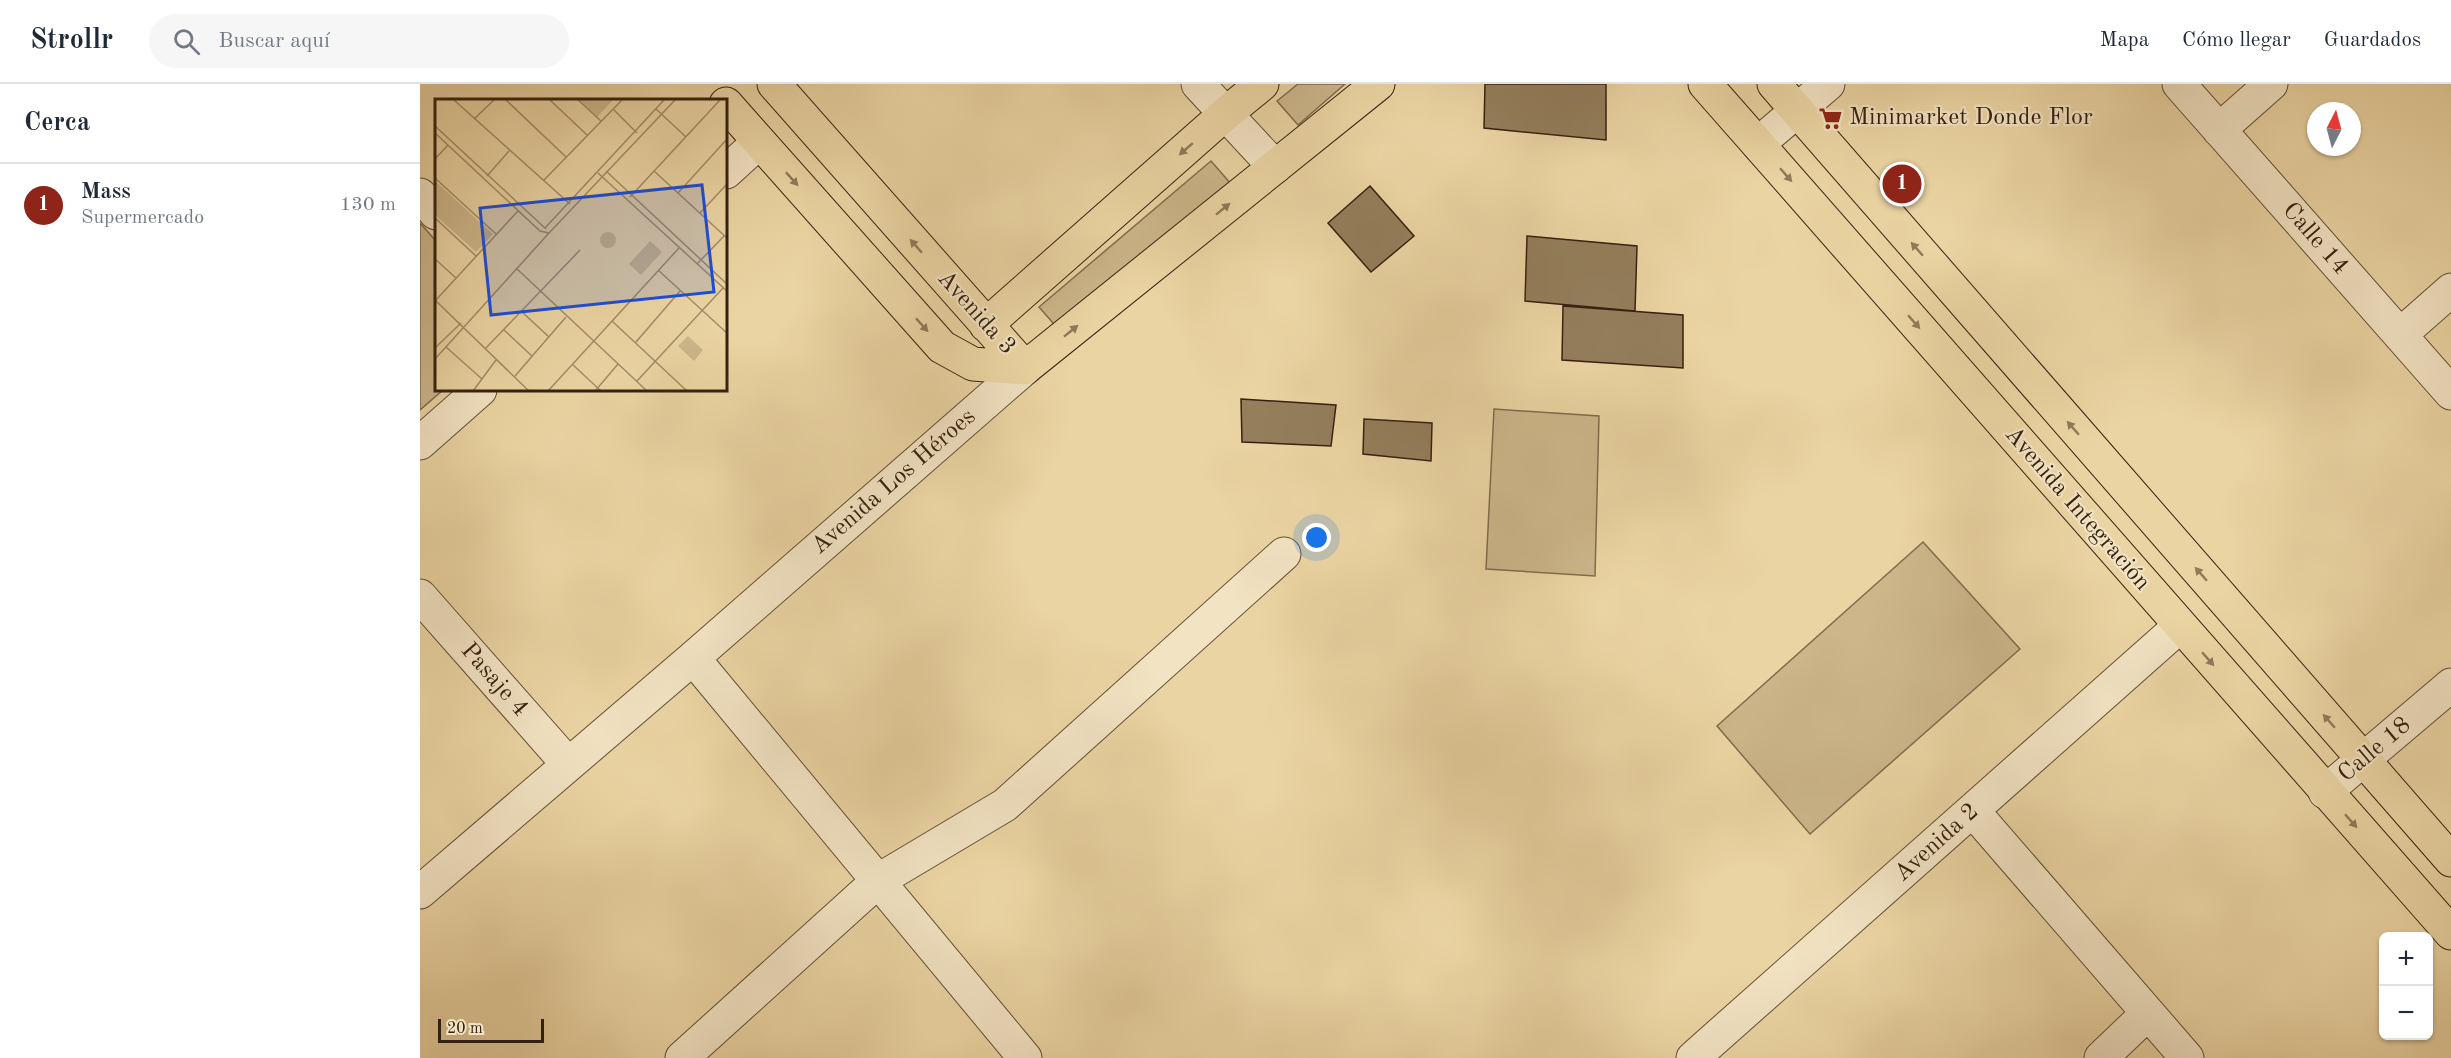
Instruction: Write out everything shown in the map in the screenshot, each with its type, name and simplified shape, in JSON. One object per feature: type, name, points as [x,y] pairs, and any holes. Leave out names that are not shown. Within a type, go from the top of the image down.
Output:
[{"type":"main road","name":"Avenida 3","points":[[709,84],[722,99]]},
{"type":"main road","name":"Avenida 3","points":[[774,84],[1025,368]]},
{"type":"main road","points":[[986,325],[1262,84]]},
{"type":"main road","name":"Avenida Los Héroes","points":[[1025,368],[1378,84]]},
{"type":"main road","name":"Avenida Integración","points":[[1705,84],[2451,933]]},
{"type":"main road","points":[[1774,84],[2451,860]]},
{"type":"main road","name":"Avenida 3","points":[[728,106],[942,347],[974,364],[1025,368]]},
{"type":"street","points":[[1198,84],[1224,115],[1275,167]]},
{"type":"street","points":[[1758,144],[1828,84]]},
{"type":"street","name":"Calle 14","points":[[2179,84],[2451,393]]},
{"type":"street","points":[[2219,130],[2271,84]]},
{"type":"street","points":[[728,170],[759,142]]},
{"type":"street","points":[[420,195],[435,212]]},
{"type":"street","points":[[2400,335],[2451,290]]},
{"type":"street","name":"Avenida Los Héroes","points":[[420,892],[693,658],[1025,368]]},
{"type":"street","points":[[420,443],[478,392]]},
{"type":"street","points":[[691,1055],[879,880],[1005,805],[1284,554]]},
{"type":"street","name":"Pasaje 4","points":[[420,596],[568,764]]},
{"type":"street","name":"Avenida 2","points":[[1693,1058],[2180,627]]},
{"type":"street","points":[[693,658],[1025,1058]]},
{"type":"street","name":"Calle 18","points":[[2325,792],[2451,685]]},
{"type":"street","points":[[1973,811],[2187,1058]]},
{"type":"street","points":[[2101,1058],[2147,1014]]},
{"type":"shaded area","points":[[1298,84],[1345,84],[1298,125],[1277,101]]},
{"type":"shaded area","points":[[1211,161],[1231,184],[1060,331],[1039,307]]},
{"type":"shaded area","points":[[420,223],[435,240],[435,392],[441,392],[420,410]]},
{"type":"shaded area","points":[[1494,409],[1599,416],[1595,576],[1486,569]]},
{"type":"shaded area","points":[[1923,542],[2020,649],[1810,834],[1717,726]]},
{"type":"building","points":[[1485,84],[1606,84],[1606,140],[1484,128]]},
{"type":"building","points":[[1370,186],[1414,236],[1371,272],[1328,223]]},
{"type":"building","points":[[1527,236],[1637,246],[1635,311],[1525,301]]},
{"type":"building","points":[[1563,306],[1683,315],[1683,368],[1562,360]]},
{"type":"building","points":[[1241,399],[1336,405],[1331,446],[1242,442]]},
{"type":"building","points":[[1364,419],[1432,423],[1431,461],[1363,454]]},
{"type":"place","name":"Minimarket Donde Flor","points":[[1831,118]]},
{"type":"place","name":"Mass","points":[[1902,184]]}]
